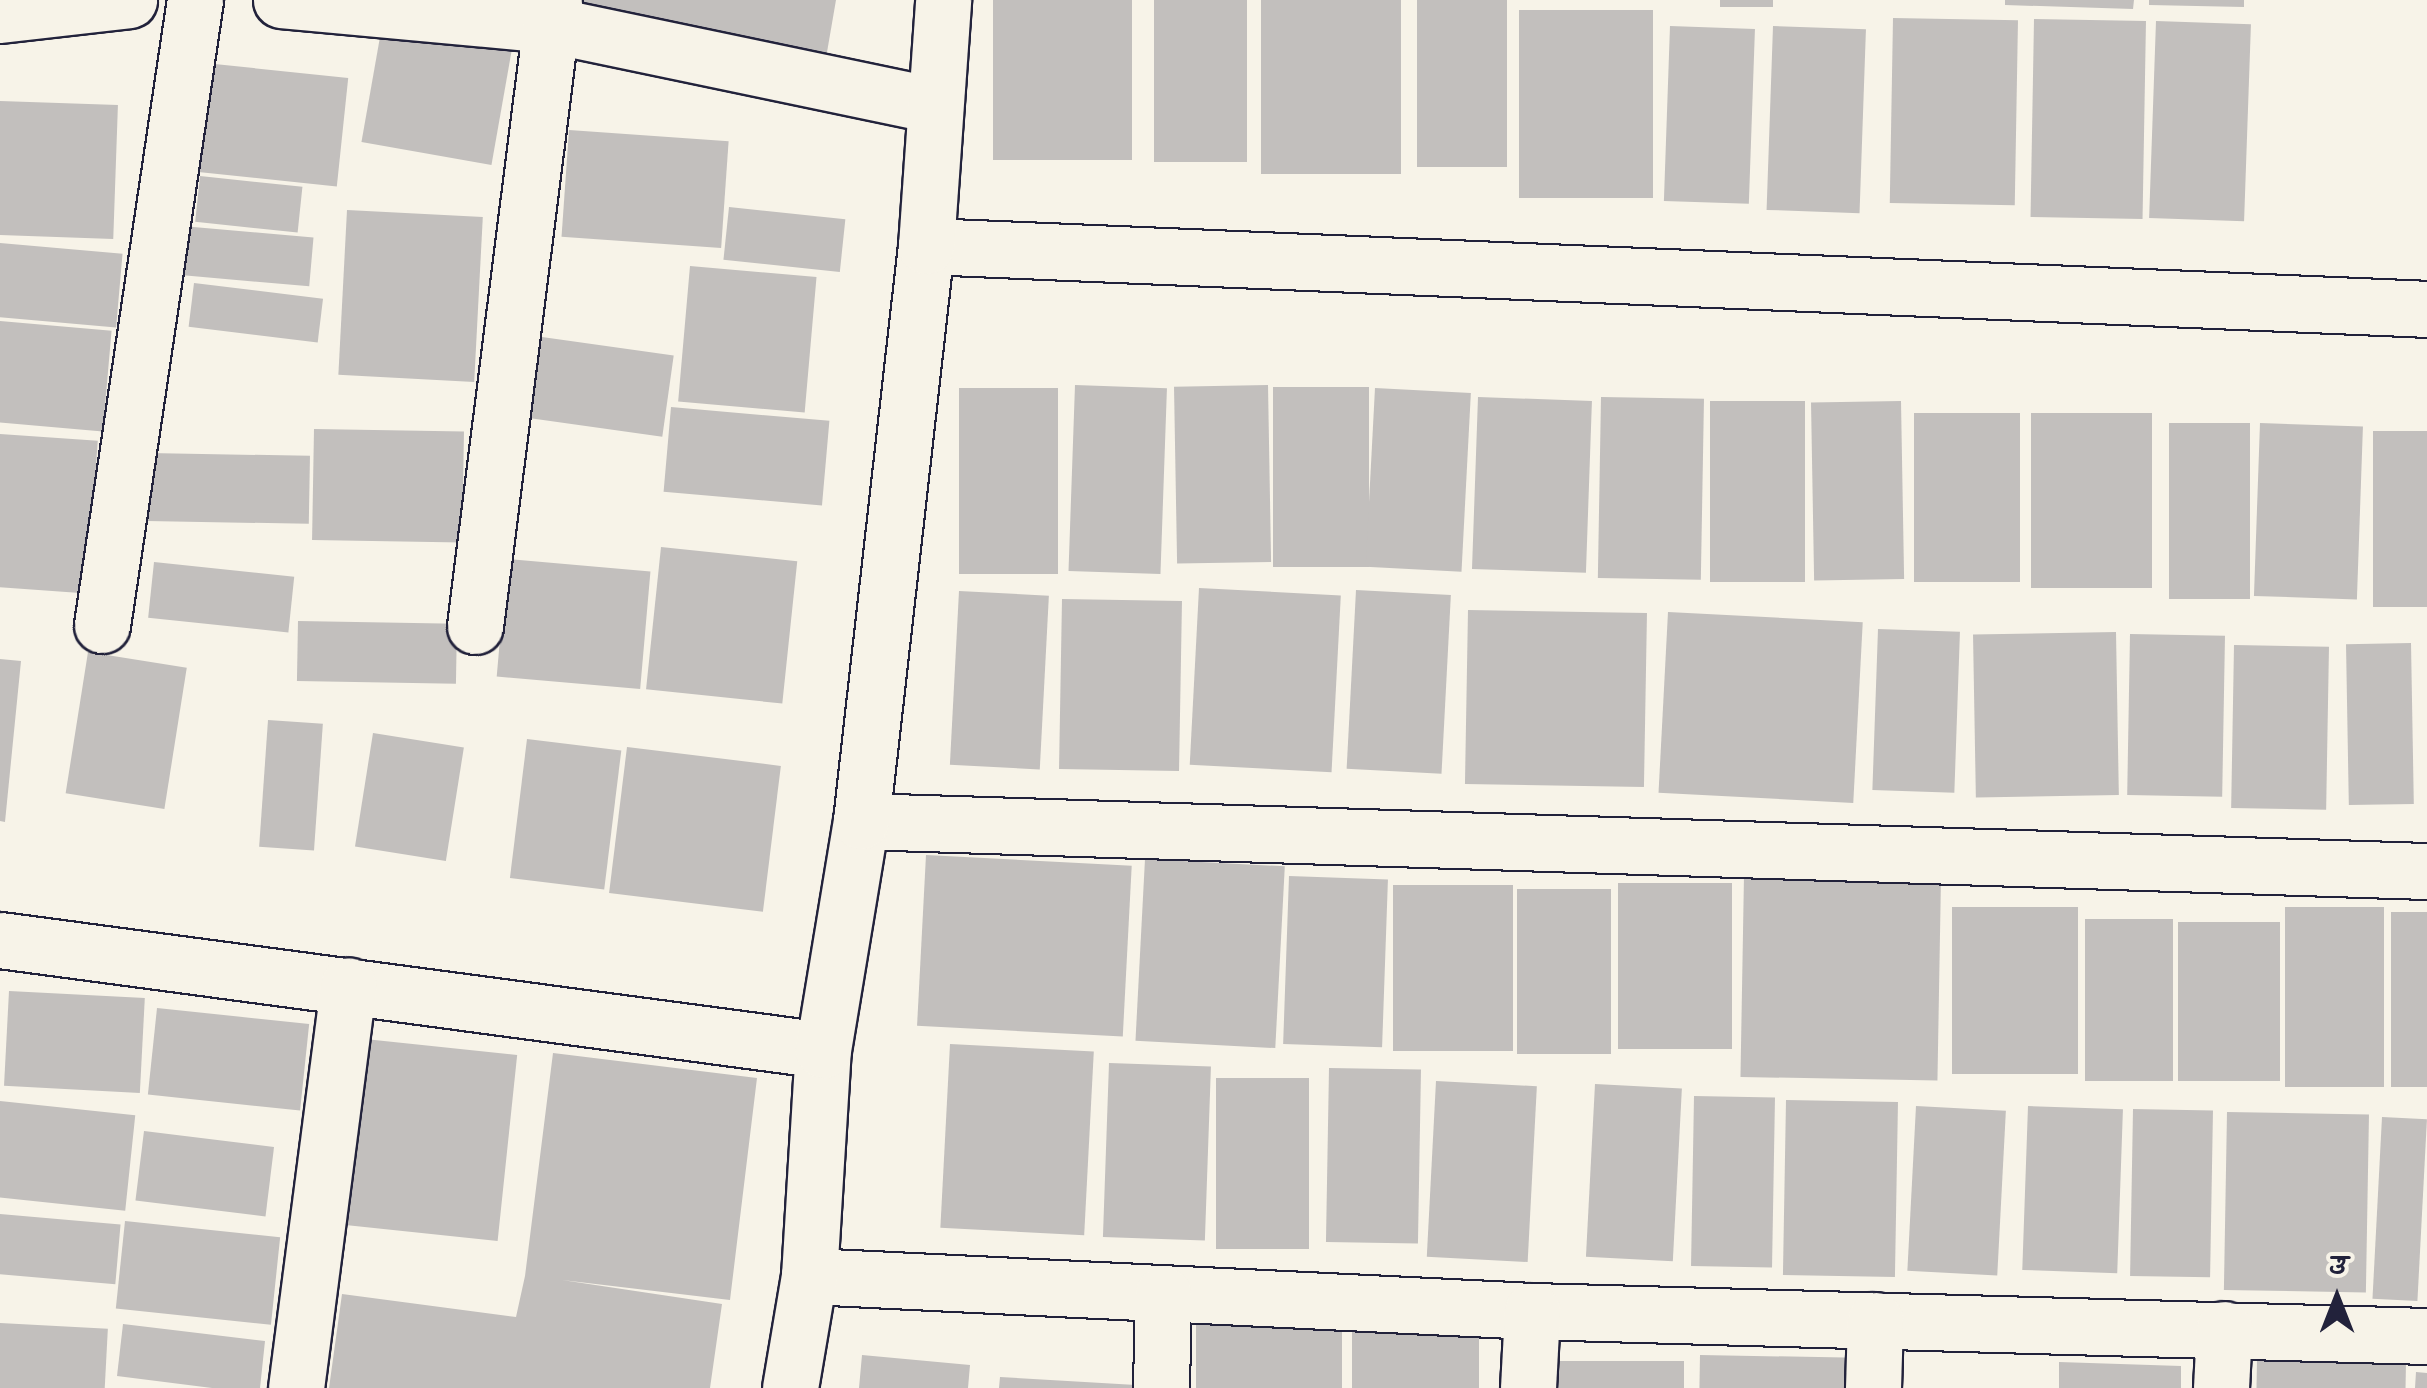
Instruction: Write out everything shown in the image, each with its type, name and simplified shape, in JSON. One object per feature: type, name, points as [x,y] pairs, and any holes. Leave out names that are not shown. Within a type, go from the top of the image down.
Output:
[{"type":"street","points":[[0,15],[129,0]]},
{"type":"street","points":[[102,625],[195,0]]},
{"type":"street","points":[[281,0],[553,12],[934,105]]},
{"type":"street","points":[[790,1388],[809,1276],[823,1050],[861,820],[926,246],[942,0]]},
{"type":"street","points":[[475,626],[553,12]]},
{"type":"street","points":[[926,246],[2427,310]]},
{"type":"street","points":[[861,820],[2427,871]]},
{"type":"street","points":[[0,940],[823,1050]]},
{"type":"street","points":[[296,1388],[348,986]]},
{"type":"street","points":[[809,1276],[1532,1312],[2427,1336]]},
{"type":"street","points":[[1161,1388],[1164,1294]]},
{"type":"street","points":[[1528,1388],[1532,1312]]},
{"type":"street","points":[[1873,1388],[1876,1320]]},
{"type":"street","points":[[2221,1388],[2224,1329]]},
{"type":"building","points":[[576,0],[836,0],[826,58],[574,12]]},
{"type":"building","points":[[993,0],[1132,0],[1132,160],[993,160]]},
{"type":"building","points":[[1154,0],[1247,0],[1247,162],[1154,162]]},
{"type":"building","points":[[1261,0],[1401,0],[1401,174],[1261,174]]},
{"type":"building","points":[[1417,0],[1507,0],[1507,167],[1417,167]]},
{"type":"building","points":[[1720,0],[1773,0],[1773,7],[1720,7]]},
{"type":"building","points":[[2005,0],[2134,0],[2133,9],[2005,5]]},
{"type":"building","points":[[2149,0],[2244,0],[2244,7],[2149,5]]},
{"type":"building","points":[[1519,10],[1653,10],[1653,198],[1519,198]]},
{"type":"building","points":[[1893,18],[2018,20],[2015,205],[1890,203]]},
{"type":"building","points":[[2034,19],[2146,21],[2143,219],[2031,217]]},
{"type":"building","points":[[383,20],[513,43],[491,165],[361,142]]},
{"type":"building","points":[[2156,21],[2251,24],[2244,221],[2149,218]]},
{"type":"building","points":[[1670,26],[1755,29],[1749,204],[1664,201]]},
{"type":"building","points":[[1773,26],[1866,29],[1860,213],[1767,210]]},
{"type":"building","points":[[205,63],[348,78],[337,186],[194,171]]},
{"type":"building","points":[[0,101],[118,105],[113,239],[0,235]]},
{"type":"building","points":[[569,130],[729,141],[721,248],[562,237]]},
{"type":"building","points":[[200,176],[302,187],[298,233],[195,222]]},
{"type":"building","points":[[729,207],[845,219],[840,272],[723,260]]},
{"type":"building","points":[[347,210],[483,217],[474,382],[338,375]]},
{"type":"building","points":[[182,226],[313,238],[309,286],[178,275]]},
{"type":"building","points":[[0,243],[123,254],[116,327],[0,317]]},
{"type":"building","points":[[690,266],[817,277],[805,413],[678,401]]},
{"type":"building","points":[[194,283],[323,299],[318,343],[189,327]]},
{"type":"building","points":[[0,321],[112,331],[103,431],[0,422]]},
{"type":"building","points":[[542,337],[674,356],[662,437],[531,418]]},
{"type":"building","points":[[1075,385],[1167,388],[1160,574],[1069,571]]},
{"type":"building","points":[[1268,385],[1271,562],[1177,564],[1174,387]]},
{"type":"building","points":[[1273,387],[1369,387],[1369,567],[1273,567]]},
{"type":"building","points":[[959,388],[1058,388],[1058,574],[959,574]]},
{"type":"building","points":[[1375,388],[1471,393],[1462,572],[1366,567]]},
{"type":"building","points":[[1478,397],[1592,401],[1586,573],[1472,569]]},
{"type":"building","points":[[1601,397],[1704,399],[1701,580],[1598,578]]},
{"type":"building","points":[[1710,401],[1805,401],[1805,582],[1710,582]]},
{"type":"building","points":[[1901,401],[1904,579],[1814,581],[1811,403]]},
{"type":"building","points":[[671,407],[829,421],[822,506],[664,492]]},
{"type":"building","points":[[1914,413],[2020,413],[2020,582],[1914,582]]},
{"type":"building","points":[[2031,413],[2152,413],[2152,588],[2031,588]]},
{"type":"building","points":[[2169,423],[2250,423],[2250,599],[2169,599]]},
{"type":"building","points":[[2260,423],[2363,427],[2357,599],[2254,596]]},
{"type":"building","points":[[314,429],[464,432],[462,543],[312,540]]},
{"type":"building","points":[[2373,431],[2427,431],[2427,607],[2373,607]]},
{"type":"building","points":[[0,434],[98,441],[87,593],[0,587]]},
{"type":"building","points":[[148,453],[310,456],[309,524],[147,521]]},
{"type":"building","points":[[661,547],[797,561],[782,704],[646,689]]},
{"type":"building","points":[[507,559],[650,572],[640,689],[497,677]]},
{"type":"building","points":[[154,562],[294,577],[288,632],[148,618]]},
{"type":"building","points":[[1199,588],[1341,595],[1332,772],[1190,765]]},
{"type":"building","points":[[1356,590],[1451,595],[1442,774],[1347,769]]},
{"type":"building","points":[[959,591],[1049,596],[1040,769],[950,765]]},
{"type":"building","points":[[1062,599],[1182,601],[1179,771],[1059,769]]},
{"type":"building","points":[[1468,610],[1647,613],[1644,787],[1465,784]]},
{"type":"building","points":[[1668,612],[1863,622],[1853,803],[1659,793]]},
{"type":"building","points":[[298,621],[457,624],[456,684],[297,681]]},
{"type":"building","points":[[1878,629],[1960,632],[1954,793],[1872,790]]},
{"type":"building","points":[[2116,632],[2119,795],[1976,797],[1973,634]]},
{"type":"building","points":[[2130,634],[2225,636],[2222,797],[2127,795]]},
{"type":"building","points":[[2411,643],[2414,804],[2349,805],[2346,644]]},
{"type":"building","points":[[2234,645],[2329,647],[2326,810],[2231,808]]},
{"type":"building","points":[[88,652],[187,668],[164,809],[66,793]]},
{"type":"building","points":[[0,659],[21,661],[5,822],[0,821]]},
{"type":"building","points":[[268,720],[323,724],[314,851],[259,847]]},
{"type":"building","points":[[373,733],[464,747],[446,861],[355,847]]},
{"type":"building","points":[[527,739],[621,751],[604,890],[510,878]]},
{"type":"building","points":[[627,747],[781,766],[763,912],[609,893]]},
{"type":"building","points":[[926,855],[1132,866],[1123,1037],[917,1026]]},
{"type":"building","points":[[1145,859],[1285,866],[1275,1048],[1135,1041]]},
{"type":"building","points":[[1744,875],[1941,878],[1937,1080],[1740,1077]]},
{"type":"building","points":[[1289,876],[1388,879],[1382,1047],[1283,1044]]},
{"type":"building","points":[[1618,883],[1732,883],[1732,1049],[1618,1049]]},
{"type":"building","points":[[1393,885],[1513,885],[1513,1051],[1393,1051]]},
{"type":"building","points":[[1517,889],[1611,889],[1611,1054],[1517,1054]]},
{"type":"building","points":[[1952,907],[2078,907],[2078,1074],[1952,1074]]},
{"type":"building","points":[[2285,907],[2384,907],[2384,1087],[2285,1087]]},
{"type":"building","points":[[2391,912],[2427,912],[2427,1087],[2391,1087]]},
{"type":"building","points":[[2085,919],[2173,919],[2173,1081],[2085,1081]]},
{"type":"building","points":[[2178,922],[2280,922],[2280,1081],[2178,1081]]},
{"type":"building","points":[[9,991],[145,998],[140,1093],[4,1086]]},
{"type":"building","points":[[157,1008],[309,1024],[300,1111],[148,1095]]},
{"type":"building","points":[[365,1039],[517,1055],[498,1241],[345,1225]]},
{"type":"building","points":[[950,1044],[1094,1052],[1084,1235],[940,1228]]},
{"type":"building","points":[[553,1053],[757,1078],[730,1300],[562,1280],[722,1304],[710,1388],[329,1388],[342,1294],[516,1317],[525,1276]]},
{"type":"building","points":[[1109,1063],[1211,1067],[1205,1240],[1103,1237]]},
{"type":"building","points":[[1329,1068],[1421,1070],[1418,1244],[1326,1242]]},
{"type":"building","points":[[1216,1078],[1309,1078],[1309,1249],[1216,1249]]},
{"type":"building","points":[[1436,1081],[1537,1086],[1528,1262],[1427,1257]]},
{"type":"building","points":[[1595,1084],[1682,1089],[1673,1261],[1586,1257]]},
{"type":"building","points":[[1694,1096],[1775,1097],[1772,1267],[1691,1266]]},
{"type":"building","points":[[1786,1100],[1898,1102],[1895,1277],[1783,1275]]},
{"type":"building","points":[[0,1101],[135,1115],[125,1211],[0,1198]]},
{"type":"building","points":[[1916,1106],[2006,1111],[1997,1275],[1907,1271]]},
{"type":"building","points":[[2028,1106],[2123,1109],[2117,1273],[2022,1270]]},
{"type":"building","points":[[2133,1109],[2213,1110],[2210,1277],[2130,1276]]},
{"type":"building","points":[[2227,1112],[2369,1114],[2366,1292],[2224,1290]]},
{"type":"building","points":[[2382,1117],[2427,1119],[2417,1301],[2372,1299]]},
{"type":"building","points":[[144,1131],[274,1147],[265,1216],[135,1200]]},
{"type":"building","points":[[0,1214],[121,1225],[115,1284],[0,1274]]},
{"type":"building","points":[[125,1221],[280,1237],[271,1325],[116,1309]]},
{"type":"building","points":[[0,1323],[108,1329],[105,1388],[0,1388]]},
{"type":"building","points":[[123,1324],[265,1341],[260,1388],[212,1388],[117,1376]]},
{"type":"building","points":[[1196,1325],[1342,1325],[1342,1388],[1196,1388]]},
{"type":"building","points":[[1352,1328],[1479,1328],[1479,1388],[1352,1388]]},
{"type":"building","points":[[862,1355],[970,1365],[968,1388],[859,1388]]},
{"type":"building","points":[[1700,1355],[1845,1358],[1844,1388],[1699,1388]]},
{"type":"building","points":[[2257,1360],[2406,1363],[2406,1388],[2257,1388]]},
{"type":"building","points":[[1544,1361],[1684,1361],[1684,1388],[1544,1388]]},
{"type":"building","points":[[2059,1362],[2181,1366],[2181,1388],[2059,1388]]},
{"type":"building","points":[[2416,1372],[2427,1373],[2427,1388],[2415,1388]]},
{"type":"building","points":[[1000,1377],[1136,1385],[1136,1388],[999,1388]]}]
